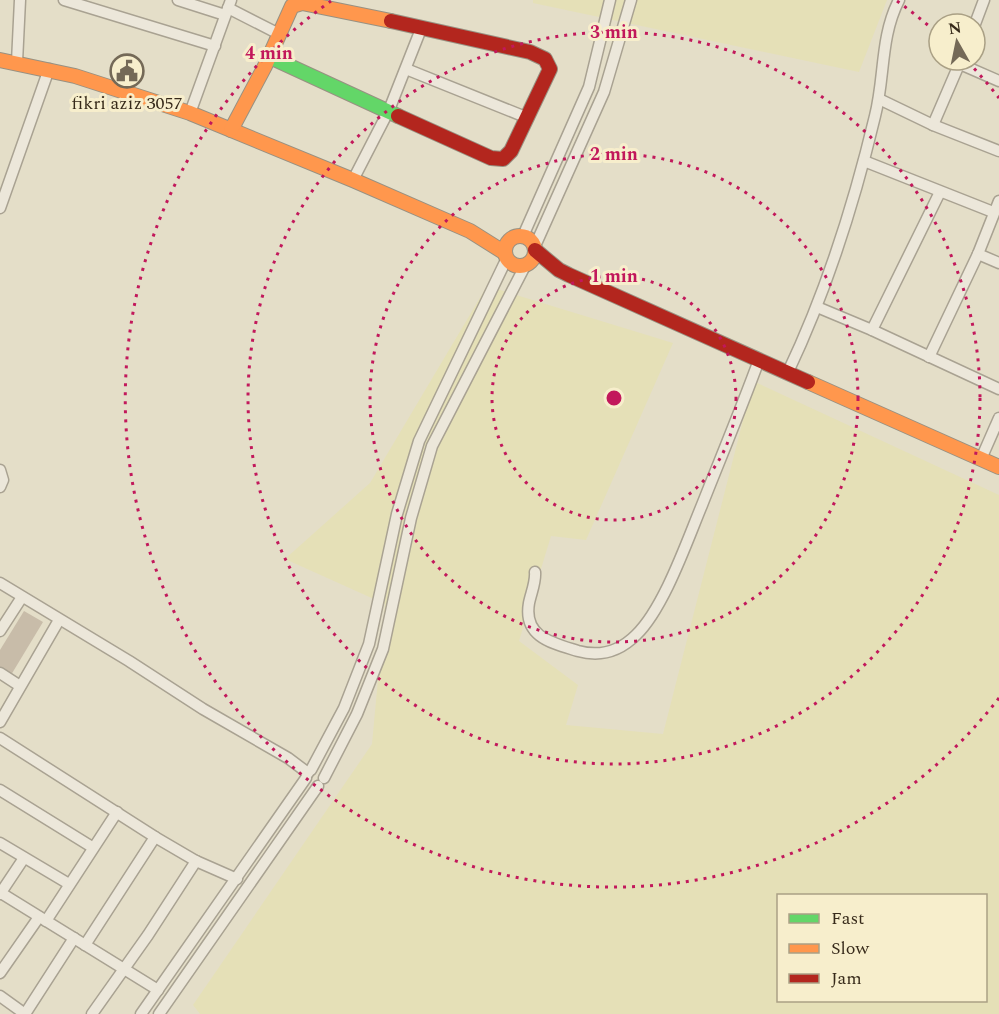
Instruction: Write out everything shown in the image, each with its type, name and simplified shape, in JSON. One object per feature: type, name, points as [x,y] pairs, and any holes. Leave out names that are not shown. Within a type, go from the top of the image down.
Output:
[{"type":"street","points":[[16,62],[20,0]]},
{"type":"street","points":[[64,0],[215,46]]},
{"type":"street","points":[[178,0],[228,8],[279,34]]},
{"type":"street","points":[[141,1014],[308,774],[344,708],[369,644],[397,514],[419,441],[506,255],[508,242],[518,237],[588,87],[610,0]]},
{"type":"street","points":[[159,1014],[321,782],[357,714],[383,649],[411,518],[432,446],[531,255],[604,92],[631,0]]},
{"type":"street","points":[[788,372],[817,307],[849,213],[879,99],[886,31],[899,0]]},
{"type":"street","points":[[231,130],[270,57],[292,6],[302,3],[531,51],[545,59],[550,69],[509,155],[499,160],[270,57]]},
{"type":"street","points":[[190,113],[228,8]]},
{"type":"street","points":[[353,180],[389,110],[421,29]]},
{"type":"street","points":[[0,60],[49,69],[85,79],[190,113],[470,231],[506,255],[516,265],[531,255]]},
{"type":"street","points":[[0,206],[49,69]]},
{"type":"street","points":[[406,69],[528,118]]},
{"type":"street","points":[[933,125],[957,72]]},
{"type":"street","points":[[981,72],[999,81]]},
{"type":"street","points":[[879,99],[933,125],[999,151]]},
{"type":"street","points":[[864,161],[993,212]]},
{"type":"street","points":[[872,330],[940,192]]},
{"type":"street","points":[[929,357],[978,254],[999,201]]},
{"type":"street","points":[[470,231],[530,240],[531,255]]},
{"type":"street","points":[[978,254],[999,263]]},
{"type":"street","points":[[531,255],[559,270],[999,467]]},
{"type":"street","points":[[817,307],[999,389]]},
{"type":"street","points":[[535,572],[528,614],[532,627],[543,639],[596,655],[613,650],[636,635],[658,603],[681,555],[759,360]]},
{"type":"street","points":[[981,459],[999,417]]},
{"type":"street","points":[[0,470],[3,480],[0,487]]},
{"type":"street","points":[[0,583],[203,709],[269,746],[308,774],[312,786],[321,782]]},
{"type":"street","points":[[0,631],[22,597]]},
{"type":"street","points":[[0,723],[59,620]]},
{"type":"street","points":[[0,673],[21,686]]},
{"type":"street","points":[[0,738],[155,837],[196,861],[237,879]]},
{"type":"street","points":[[0,790],[92,847]]},
{"type":"street","points":[[0,973],[69,884],[117,812]]},
{"type":"street","points":[[85,945],[155,837]]},
{"type":"street","points":[[0,843],[69,884]]},
{"type":"street","points":[[24,858],[0,893],[158,990]]},
{"type":"street","points":[[92,1014],[196,861]]},
{"type":"street","points":[[0,996],[25,1014],[74,938]]},
{"type":"shaded area","points":[[533,0],[887,0],[859,72],[533,3]]},
{"type":"shaded area","points":[[487,286],[673,343],[586,540],[551,536],[519,641],[578,685],[566,725],[663,734],[753,381],[999,495],[999,1014],[200,1014],[193,1005],[372,744],[385,604],[285,559],[370,483]]},
{"type":"building","points":[[24,611],[43,622],[11,675],[0,668],[0,650]]},
{"type":"traffic: fast","points":[[270,57],[398,116]]},
{"type":"traffic: slow","points":[[231,130],[265,66],[292,6],[302,3],[391,21]]},
{"type":"traffic: slow","points":[[0,60],[75,76],[190,113],[470,231],[505,253]]},
{"type":"traffic: slow","points":[[520,236],[526,237],[534,245],[535,251],[534,257],[526,265],[520,266],[514,265],[506,257],[505,251],[506,245],[514,237],[520,236]]},
{"type":"traffic: slow","points":[[808,382],[999,467]]},
{"type":"traffic: jam","points":[[391,21],[530,52],[545,59],[550,69],[511,151],[503,159],[491,158],[398,116]]},
{"type":"traffic: jam","points":[[535,250],[559,270],[569,275],[808,382]]},
{"type":"place","name":"fikri aziz 3057","points":[[127,71]]}]
